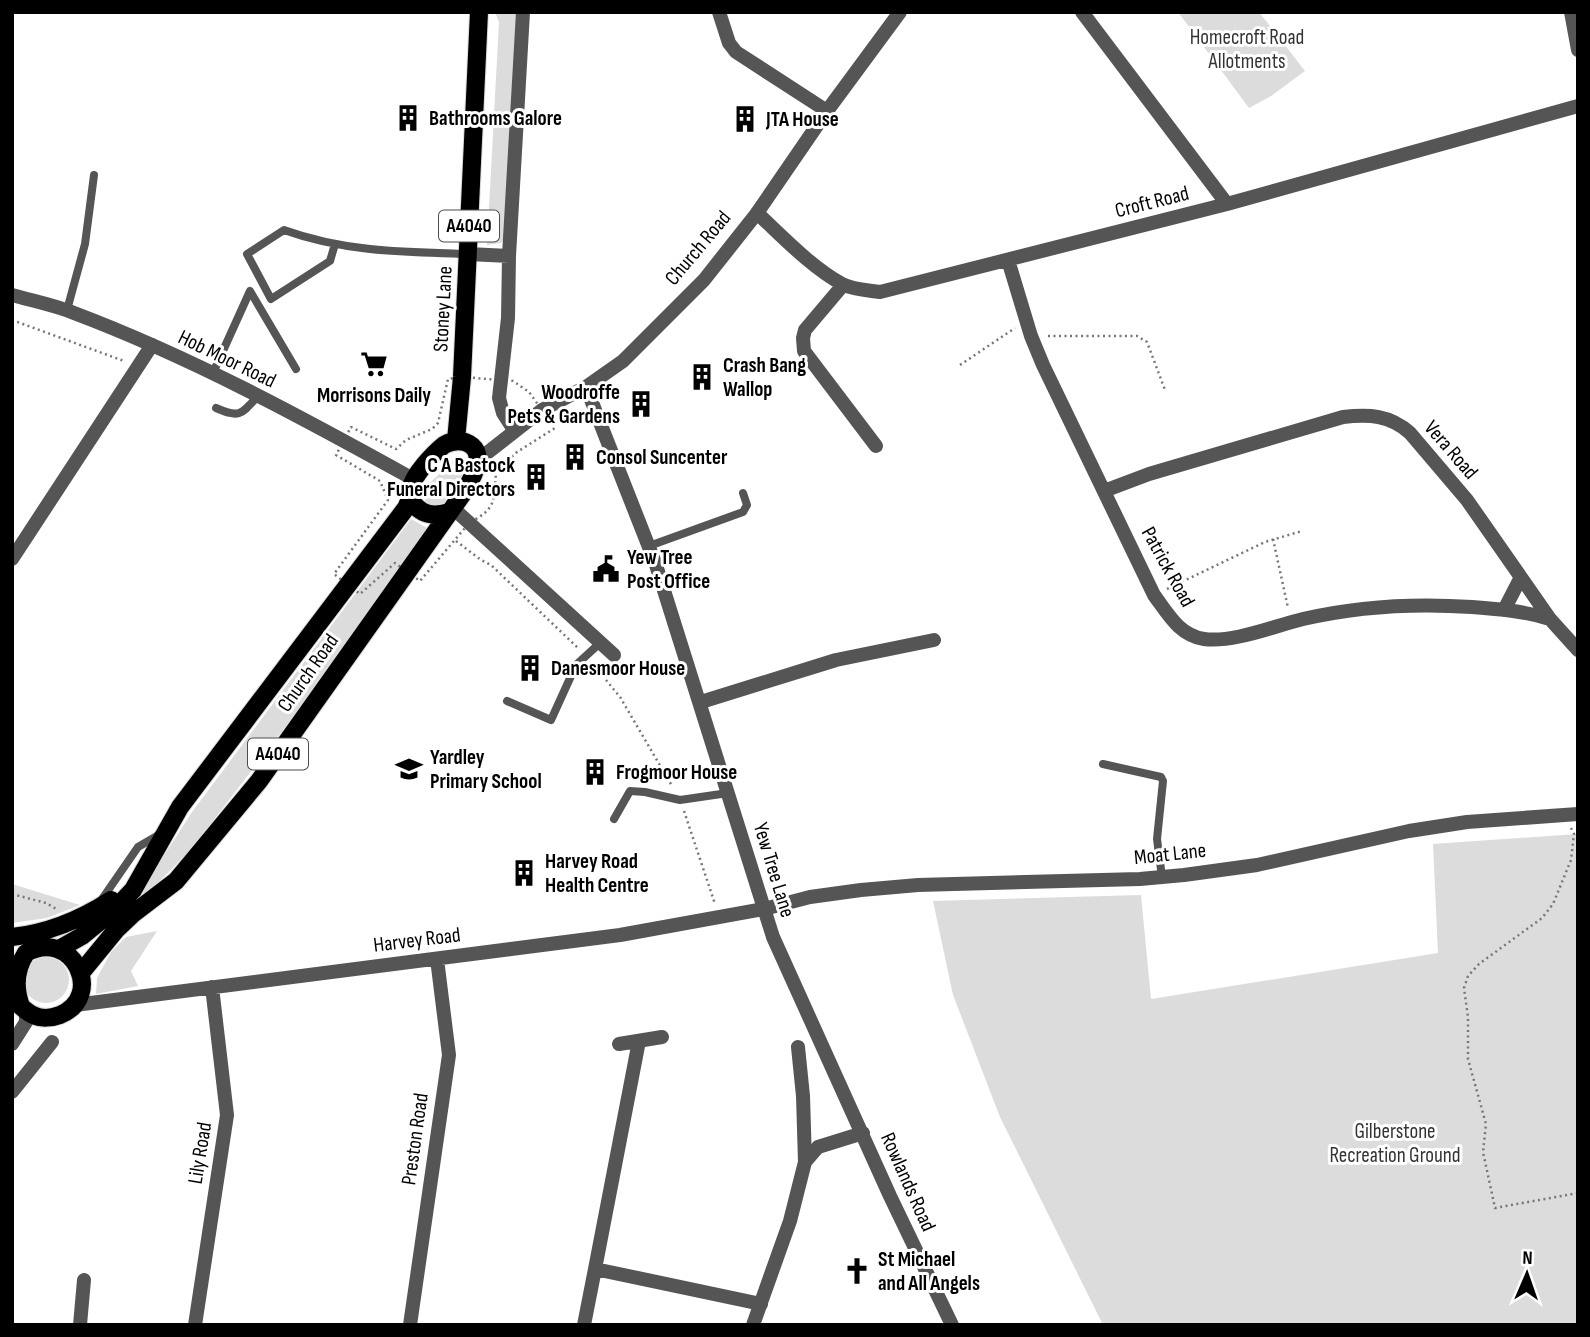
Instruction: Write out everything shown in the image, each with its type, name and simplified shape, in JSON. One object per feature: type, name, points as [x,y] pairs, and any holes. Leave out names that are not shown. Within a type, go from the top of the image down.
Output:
[{"type":"main road","name":"Stoney Lane","points":[[456,440],[479,12]]},
{"type":"main road","points":[[456,440],[472,446],[478,460]]},
{"type":"main road","name":"Church Road","points":[[93,919],[115,909],[133,890],[180,807],[411,500],[411,488],[429,459],[443,446],[456,440]]},
{"type":"main road","name":"Church Road","points":[[80,974],[116,930],[176,881],[259,781],[451,510],[474,476],[478,460]]},
{"type":"main road","points":[[411,500],[420,511],[429,515],[451,510]]},
{"type":"main road","name":"A4040","points":[[12,937],[93,919]]},
{"type":"main road","name":"A4040","points":[[20,1005],[16,975],[19,954],[43,947],[59,949],[93,919]]},
{"type":"main road","points":[[20,1005],[34,1016],[48,1018],[63,1014],[75,1005],[81,988],[80,974],[73,959],[59,949]]},
{"type":"street","points":[[514,430],[503,413],[499,398],[508,318],[523,12]]},
{"type":"street","points":[[719,12],[729,43],[736,52],[827,111]]},
{"type":"street","name":"Church Road","points":[[478,460],[542,410],[586,387],[623,361],[711,272],[757,213],[900,12]]},
{"type":"street","points":[[1082,12],[1227,204]]},
{"type":"street","points":[[1571,12],[1578,50]]},
{"type":"street","name":"Croft Road","points":[[757,213],[842,285],[880,292],[1227,204],[1578,106]]},
{"type":"street","points":[[468,254],[509,256]]},
{"type":"street","name":"Patrick Road","points":[[1007,260],[1031,336],[1104,491],[1154,595],[1177,627],[1186,633],[1203,639],[1229,638],[1292,622],[1369,608],[1409,605],[1504,610],[1528,613],[1550,620]]},
{"type":"street","points":[[842,285],[805,331],[804,351],[876,446]]},
{"type":"street","name":"Hob Moor Road","points":[[12,295],[66,310],[152,345],[344,440],[415,480]]},
{"type":"street","points":[[12,559],[152,345]]},
{"type":"street","name":"Yew Tree Lane","points":[[586,387],[649,547],[701,702],[764,909],[785,965],[863,1133]]},
{"type":"street","name":"Vera Road","points":[[1104,491],[1149,474],[1343,417],[1382,416],[1399,423],[1467,500],[1550,620],[1578,650]]},
{"type":"street","points":[[451,510],[614,655]]},
{"type":"street","points":[[1504,610],[1520,579]]},
{"type":"street","points":[[701,702],[836,660],[934,640]]},
{"type":"street","name":"Moat Lane","points":[[764,909],[810,897],[906,886],[1161,877],[1257,865],[1409,831],[1467,822],[1572,815]]},
{"type":"street","name":"Harvey Road","points":[[75,1005],[620,935],[764,909]]},
{"type":"street","name":"Preston Road","points":[[410,1325],[449,1055],[437,959]]},
{"type":"street","name":"Lily Road","points":[[195,1325],[227,1115],[212,987]]},
{"type":"street","points":[[12,1044],[26,1022],[20,1005]]},
{"type":"street","points":[[620,1044],[662,1037]]},
{"type":"street","points":[[584,1325],[639,1041]]},
{"type":"street","points":[[12,1092],[51,1042]]},
{"type":"street","points":[[753,1325],[790,1221],[805,1162],[798,1047]]},
{"type":"street","points":[[805,1162],[818,1147],[863,1133]]},
{"type":"street","name":"Rowlands Road","points":[[863,1133],[952,1325]]},
{"type":"street","points":[[595,1269],[761,1304]]},
{"type":"street","points":[[80,1325],[84,1280]]},
{"type":"lane","points":[[66,310],[85,244],[94,175]]},
{"type":"lane","points":[[335,244],[330,261],[271,299],[247,254],[284,230],[316,241],[335,244],[382,252],[468,254]]},
{"type":"lane","points":[[212,375],[250,291],[296,369]]},
{"type":"lane","points":[[216,408],[238,415],[257,397]]},
{"type":"lane","points":[[649,547],[743,512],[747,505],[743,493]]},
{"type":"lane","points":[[507,701],[551,720],[576,665],[600,643]]},
{"type":"lane","points":[[1103,764],[1161,777],[1164,781],[1157,839],[1161,877]]},
{"type":"lane","points":[[614,818],[630,791],[680,800],[728,793]]},
{"type":"lane","points":[[93,919],[138,847],[168,830]]},
{"type":"path","points":[[12,320],[138,367]]},
{"type":"path","points":[[960,365],[1026,320]]},
{"type":"path","points":[[1031,336],[1137,335],[1147,342],[1165,390]]},
{"type":"path","points":[[1154,595],[1233,555],[1302,531]]},
{"type":"path","points":[[1273,539],[1292,622]]},
{"type":"path","points":[[456,541],[491,565],[586,656],[620,697],[680,800],[719,918]]},
{"type":"path","points":[[1572,815],[1574,834],[1571,860],[1553,904],[1542,918],[1479,964],[1468,976],[1464,988],[1468,1017],[1468,1059],[1486,1124],[1483,1152],[1495,1208],[1578,1193]]},
{"type":"path","points":[[12,894],[46,903],[63,913],[72,923]]},
{"type":"green space","points":[[495,12],[519,12],[505,237],[501,243],[487,245],[499,22]]},
{"type":"green space","name":"Homecroft Road Allotments","points":[[1178,12],[1259,12],[1305,71],[1271,96],[1249,108]]},
{"type":"green space","points":[[456,457],[467,461],[467,468],[450,497],[439,506],[425,502],[428,485]]},
{"type":"green space","points":[[411,519],[429,529],[303,704],[192,848],[146,895],[141,891],[192,812]]},
{"type":"green space","name":"Gilberstone Recreation Ground","points":[[1578,834],[1578,1325],[1103,1325],[1000,1117],[953,995],[933,901],[1141,895],[1151,999],[1438,953],[1433,844]]},
{"type":"green space","points":[[12,884],[80,905],[47,918],[12,923]]},
{"type":"green space","points":[[157,931],[131,971],[138,986],[96,994],[97,978],[111,952],[126,937]]},
{"type":"green space","points":[[46,957],[63,963],[69,980],[63,997],[46,1003],[29,997],[23,980],[29,963]]},
{"type":"place","name":"Bathrooms Galore","points":[[408,118]]},
{"type":"place","name":"JTA House","points":[[745,119]]},
{"type":"place","name":"Morrisons Daily","points":[[374,364]]},
{"type":"place","name":"Crash Bang Wallop","points":[[702,377]]},
{"type":"place","name":"Woodroffe Pets & Gardens","points":[[641,404]]},
{"type":"place","name":"Consol Suncenter","points":[[575,457]]},
{"type":"place","name":"C A Bastock Funeral Directors","points":[[536,477]]},
{"type":"place","name":"Yew Tree Post Office","points":[[606,569]]},
{"type":"place","name":"Danesmoor House","points":[[530,668]]},
{"type":"place","name":"Yardley Primary School","points":[[409,769]]},
{"type":"place","name":"Frogmoor House","points":[[595,772]]},
{"type":"place","name":"Harvey Road Health Centre","points":[[524,873]]},
{"type":"place","name":"St Michael and All Angels","points":[[857,1271]]}]
